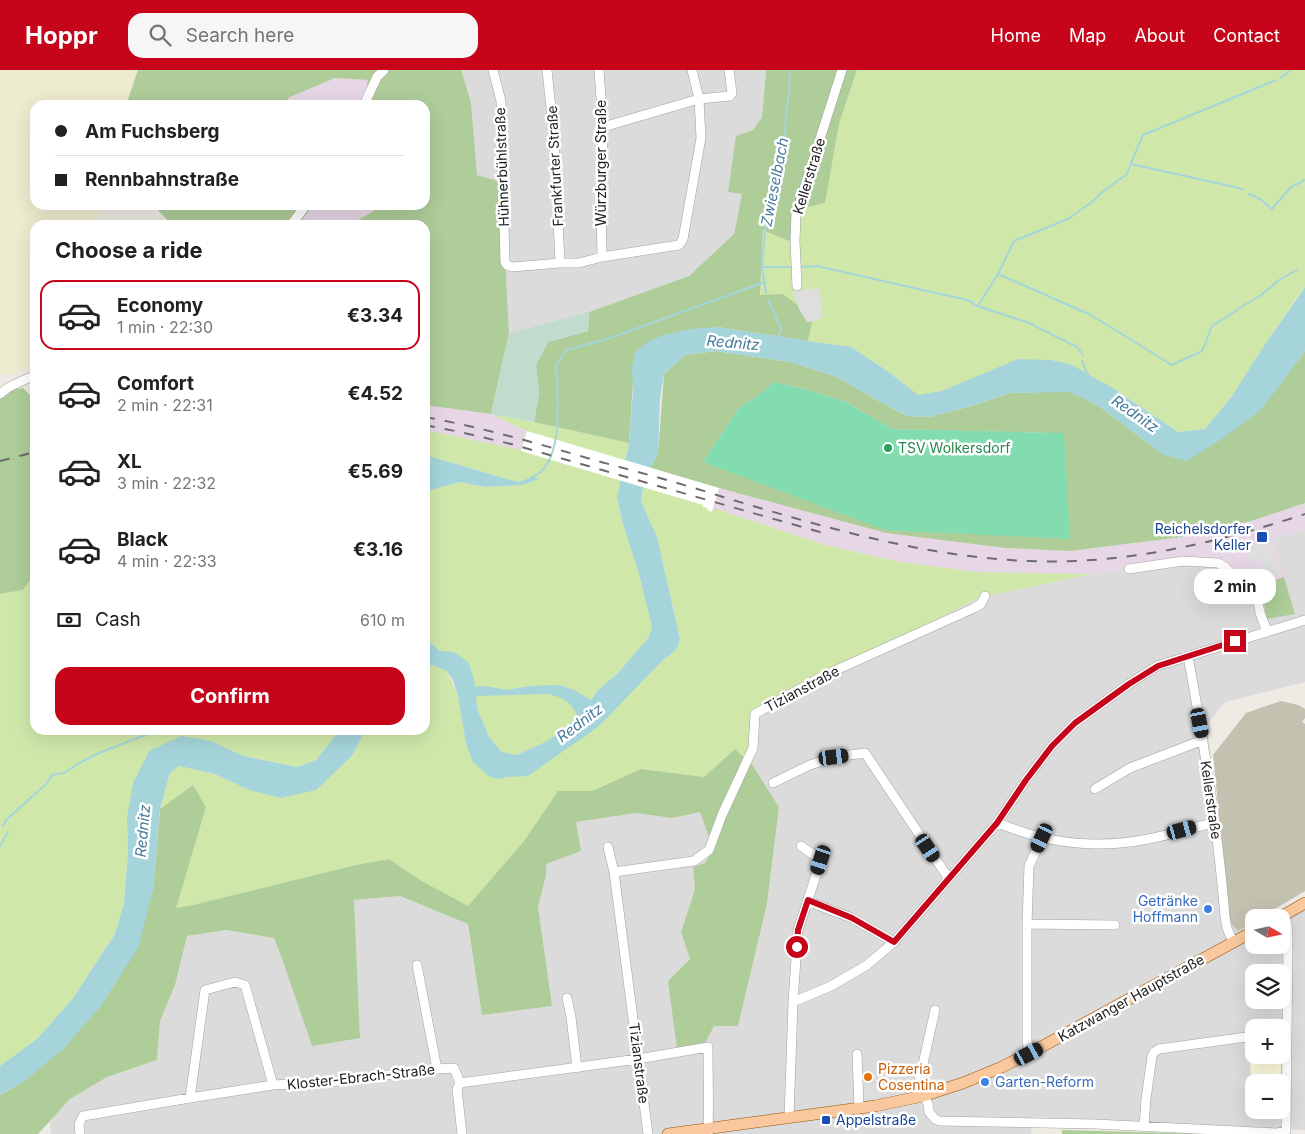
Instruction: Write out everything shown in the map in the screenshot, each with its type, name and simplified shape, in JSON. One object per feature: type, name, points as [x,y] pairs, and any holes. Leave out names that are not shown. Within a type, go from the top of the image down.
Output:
[{"type":"main road","points":[[1290,911],[1305,903]]},
{"type":"main road","name":"Katzwanger Hauptstraße","points":[[668,1134],[708,1131],[859,1109],[923,1096],[973,1080],[1029,1054],[1245,936]]},
{"type":"street","points":[[366,100],[377,77],[384,70]]},
{"type":"street","name":"Hühnerbühlstraße","points":[[493,70],[501,101],[505,262],[512,267],[560,263]]},
{"type":"street","name":"Frankfurter Straße","points":[[547,70],[554,137],[560,263]]},
{"type":"street","name":"Würzburger Straße","points":[[599,70],[603,127],[600,205],[602,256]]},
{"type":"street","points":[[560,263],[579,263],[602,256],[679,245],[684,239],[701,138],[699,99],[692,70]]},
{"type":"street","points":[[603,127],[699,99],[730,96],[732,93],[728,70]]},
{"type":"street","name":"Kellerstraße","points":[[797,286],[796,214],[842,70]]},
{"type":"street","points":[[0,394],[4,387],[30,377]]},
{"type":"street","points":[[1129,569],[1183,561],[1218,563],[1257,596],[1260,613],[1267,631]]},
{"type":"street","name":"Tizianstraße","points":[[614,872],[694,861],[708,850],[753,748],[754,714],[823,676],[974,608],[981,604],[985,596]]},
{"type":"street","points":[[793,1002],[831,986],[867,966],[894,942],[997,823],[1052,746],[1075,723],[1129,684],[1158,666],[1305,620]]},
{"type":"street","name":"Kellerstraße","points":[[1188,656],[1215,822],[1224,917],[1233,942]]},
{"type":"street","points":[[1094,789],[1130,768],[1203,740]]},
{"type":"street","points":[[773,783],[810,765],[834,757],[865,753],[949,879]]},
{"type":"street","points":[[997,823],[1042,838],[1095,844],[1149,839],[1215,822]]},
{"type":"street","points":[[1029,1054],[1027,924],[1029,866],[1042,838]]},
{"type":"street","points":[[789,1118],[793,1002],[798,930],[821,860],[801,846]]},
{"type":"street","name":"Tizianstraße","points":[[608,848],[614,872],[648,1134]]},
{"type":"street","points":[[808,900],[852,918],[894,942]]},
{"type":"street","points":[[1027,924],[1115,925]]},
{"type":"street","points":[[1285,1019],[1287,954]]},
{"type":"street","points":[[417,965],[437,1069]]},
{"type":"street","points":[[190,1098],[205,990],[235,982],[245,985],[274,1085]]},
{"type":"street","points":[[567,998],[577,1068]]},
{"type":"street","points":[[935,1010],[919,1082],[923,1096],[928,1104],[929,1112],[939,1121],[1094,1124],[1277,1133],[1286,1131],[1285,1064]]},
{"type":"street","points":[[1144,1126],[1146,1099],[1154,1052],[1159,1049],[1245,1037]]},
{"type":"street","points":[[462,1134],[457,1089],[460,1083],[577,1068],[708,1047],[708,1131]]},
{"type":"street","points":[[858,1054],[859,1109]]},
{"type":"street","name":"Kloster-Ebrach-Straße","points":[[80,1134],[79,1124],[83,1116],[274,1085],[330,1082],[454,1068],[460,1083]]},
{"type":"shaded area","points":[[461,70],[766,70],[762,117],[753,130],[728,191],[742,194],[734,234],[689,276],[589,312],[509,333],[501,182],[477,175],[471,102]]},
{"type":"shaded area","points":[[335,78],[369,80],[365,100],[288,100],[288,98]]},
{"type":"shaded area","points":[[310,210],[375,210],[358,220],[302,220]]},
{"type":"shaded area","points":[[819,288],[823,317],[807,322],[799,309],[793,291]]},
{"type":"shaded area","points":[[430,406],[491,414],[527,431],[521,451],[430,431]]},
{"type":"shaded area","points":[[719,488],[886,533],[1005,548],[1070,551],[1182,537],[1251,521],[1305,503],[1305,529],[1273,539],[1284,577],[1266,583],[1227,572],[1222,562],[1191,558],[1092,574],[977,572],[901,562],[825,545],[713,508]]},
{"type":"shaded area","points":[[1305,529],[1305,682],[1225,702],[1207,725],[1230,923],[1238,931],[1245,928],[1245,954],[1290,954],[1290,909],[1282,909],[1305,897],[1305,1130],[1033,1117],[1031,1134],[51,1134],[50,1121],[70,1099],[107,1077],[157,1060],[160,1021],[175,985],[187,936],[226,930],[274,938],[284,964],[360,1038],[353,900],[400,896],[468,924],[482,1015],[551,1006],[538,907],[546,875],[546,864],[576,822],[636,813],[672,818],[700,811],[713,848],[705,863],[693,867],[695,889],[681,932],[714,1026],[738,1026],[767,904],[779,807],[753,766],[752,710],[821,674],[897,640],[978,598],[1092,574],[1191,558],[1222,562],[1227,572],[1266,583],[1262,593],[1295,614],[1273,539]]},
{"type":"shaded area","points":[[1270,540],[1280,575],[1265,579],[1260,559],[1249,562],[1245,547]]},
{"type":"shaded area","points":[[1281,701],[1298,705],[1305,709],[1305,718],[1302,722],[1305,724],[1305,891],[1275,909],[1245,909],[1245,927],[1238,931],[1230,923],[1213,755],[1246,713]]},
{"type":"shaded area","points":[[1250,1064],[1281,1064],[1281,1074],[1251,1074]]},
{"type":"shaded area","points":[[861,1084],[881,1085],[882,1096],[863,1100]]},
{"type":"green space","points":[[0,70],[138,70],[128,100],[30,100],[30,210],[102,210],[94,220],[30,220],[30,368],[0,375]]},
{"type":"green space","points":[[138,70],[461,70],[471,102],[477,175],[501,182],[509,333],[491,414],[430,406],[430,220],[358,220],[375,210],[430,210],[430,100],[365,100],[368,80],[335,78],[288,98],[288,100],[128,100]]},
{"type":"green space","points":[[766,70],[857,70],[839,124],[825,203],[795,210],[794,243],[763,230],[760,295],[783,294],[813,317],[808,341],[718,327],[635,352],[629,443],[534,422],[539,393],[536,365],[548,342],[588,331],[589,312],[689,276],[734,234],[742,194],[728,192],[736,136],[753,130],[762,117]]},
{"type":"green space","points":[[857,70],[1305,70],[1305,287],[1232,396],[1205,429],[1178,432],[1116,390],[963,382],[942,392],[917,395],[886,370],[851,347],[808,341],[813,317],[760,296],[763,230],[795,210],[839,124]]},
{"type":"green space","points":[[158,210],[310,210],[302,220],[167,220]]},
{"type":"green space","points":[[589,312],[588,331],[548,342],[536,365],[539,393],[534,422],[491,414],[509,333]]},
{"type":"green space","points":[[716,351],[790,362],[837,377],[907,416],[929,417],[1010,393],[1070,391],[1099,406],[1164,455],[1283,380],[1305,351],[1305,503],[1251,521],[1182,537],[1070,551],[1005,548],[886,533],[719,488],[645,477],[658,454],[664,374],[685,355]],"holes":[[[774,382],[846,402],[892,429],[1051,433],[703,462],[739,408]]]},
{"type":"green space","name":"TSV Wolkersdorf","points":[[774,382],[846,402],[892,429],[1064,433],[1070,539],[885,530],[703,462],[739,408]]},
{"type":"green space","points":[[23,388],[30,395],[30,581],[23,590],[0,594],[0,391]]},
{"type":"green space","points":[[491,414],[629,443],[617,497],[652,627],[649,637],[618,673],[598,690],[580,716],[549,740],[517,755],[502,752],[489,737],[477,708],[440,651],[430,642],[430,491],[459,482],[486,487],[522,485],[532,477],[518,482],[430,456],[430,431],[521,450],[527,431]]},
{"type":"green space","points":[[645,477],[714,508],[825,545],[901,562],[977,572],[1092,574],[978,598],[897,640],[821,674],[752,710],[753,766],[735,749],[704,777],[641,769],[592,791],[558,791],[524,841],[468,906],[420,880],[389,859],[356,865],[175,908],[206,807],[160,809],[170,773],[179,766],[215,774],[249,790],[352,757],[363,735],[430,735],[430,666],[433,665],[447,671],[458,696],[466,744],[528,776],[560,753],[673,653],[680,639],[657,537],[641,501]]},
{"type":"green space","points":[[1284,577],[1295,614],[1267,619],[1262,593],[1266,583]]},
{"type":"green space","points":[[30,581],[30,735],[336,735],[316,760],[298,767],[243,756],[211,741],[182,736],[127,818],[128,852],[124,903],[115,934],[73,998],[38,1038],[0,1066],[0,594],[23,590]]},
{"type":"green space","points":[[735,749],[753,766],[779,807],[767,904],[738,1026],[714,1026],[705,1043],[677,1049],[668,981],[690,959],[681,932],[695,889],[693,867],[705,863],[713,848],[700,812],[672,818],[636,813],[576,822],[581,851],[546,864],[546,875],[538,907],[552,1006],[482,1015],[468,924],[400,896],[354,900],[360,1038],[312,1046],[274,938],[226,930],[187,936],[175,985],[160,1021],[157,1060],[107,1077],[70,1099],[38,1134],[0,1134],[0,1095],[26,1080],[153,890],[160,809],[193,785],[206,807],[176,908],[356,865],[389,859],[420,880],[468,906],[524,841],[558,791],[592,791],[641,769],[704,777]]},
{"type":"green space","points":[[1062,1130],[1212,1134],[1062,1134]]},
{"type":"water","name":"Rednitz","points":[[1305,287],[1305,351],[1261,410],[1187,461],[1164,455],[1099,406],[1070,392],[1010,393],[929,417],[907,416],[837,377],[790,362],[716,351],[685,355],[664,374],[660,399],[658,454],[645,477],[641,501],[657,537],[680,639],[674,651],[598,727],[528,776],[498,779],[490,777],[473,762],[466,744],[458,696],[453,680],[447,671],[433,665],[430,666],[430,642],[440,651],[454,652],[468,662],[475,687],[486,686],[507,690],[530,686],[559,685],[574,690],[591,700],[598,690],[618,673],[649,637],[652,627],[617,497],[629,443],[633,390],[632,367],[635,352],[650,340],[664,335],[690,329],[718,327],[851,347],[886,370],[918,395],[942,391],[1018,359],[1051,360],[1072,365],[1116,390],[1178,432],[1205,429],[1232,396]],"holes":[[[548,694],[563,699],[572,707],[578,717],[549,740],[517,755],[502,752],[489,737],[477,708],[476,696]]]},
{"type":"water","points":[[430,456],[518,482],[532,477],[539,479],[522,485],[486,487],[459,482],[431,490]]},
{"type":"water","name":"Rednitz","points":[[336,735],[362,735],[352,756],[316,790],[281,798],[249,790],[215,774],[179,766],[170,773],[160,809],[153,890],[138,948],[100,1007],[64,1048],[26,1080],[0,1095],[0,1066],[38,1038],[73,998],[115,934],[124,903],[128,852],[127,818],[133,783],[149,751],[182,736],[211,741],[243,756],[298,767],[316,760]]},
{"type":"pier","points":[[527,431],[719,488],[712,512],[707,510],[708,508],[703,507],[703,505],[521,451]]},
{"type":"waterway","name":"Zwieselbach","points":[[766,293],[762,267],[766,219],[782,160],[790,79],[789,70]]},
{"type":"waterway","points":[[1281,78],[1291,70]]},
{"type":"waterway","points":[[1130,166],[1143,135],[1276,80]]},
{"type":"waterway","points":[[1131,164],[1243,190]]},
{"type":"waterway","points":[[978,306],[998,274],[1014,241],[1068,219],[1127,174],[1129,168]]},
{"type":"waterway","points":[[1249,194],[1260,199],[1272,209],[1291,187],[1305,180]]},
{"type":"waterway","points":[[801,267],[817,266],[967,300],[974,305],[1029,323],[1077,347],[1083,355]]},
{"type":"waterway","points":[[762,267],[792,267]]},
{"type":"waterway","points":[[1239,308],[1297,270]]},
{"type":"waterway","points":[[998,274],[1091,315],[1172,365],[1202,351],[1212,326],[1237,310]]},
{"type":"waterway","points":[[532,477],[543,470],[550,458],[555,443],[558,409],[556,364],[567,350],[607,339],[765,282]]},
{"type":"waterway","points":[[768,300],[781,328],[778,337]]},
{"type":"waterway","points":[[1082,361],[1088,375]]},
{"type":"waterway","points":[[3,826],[6,820],[46,784],[52,775],[64,773],[99,753],[145,735]]},
{"type":"waterway","points":[[0,846],[8,832]]},
{"type":"railway","points":[[430,418],[536,443],[874,539],[951,554],[1029,561],[1064,561],[1135,556],[1204,543],[1305,514]]},
{"type":"railway","points":[[430,426],[511,444],[830,535]]},
{"type":"railway","points":[[0,461],[30,453]]},
{"type":"place","name":"TSV Wolkersdorf","points":[[888,448]]},
{"type":"place","name":"Reichelsdorfer Keller","points":[[1262,537]]},
{"type":"place","name":"Getränke Hoffmann","points":[[1208,909]]},
{"type":"place","name":"Pizzeria Cosentina","points":[[868,1077]]},
{"type":"place","name":"Garten-Reform","points":[[985,1082]]},
{"type":"place","name":"Appelstraße","points":[[826,1120]]},
{"type":"route","points":[[797,947],[798,930],[808,900],[852,918],[894,942],[997,823],[1052,746],[1075,723],[1129,684],[1158,666],[1235,641]]}]
